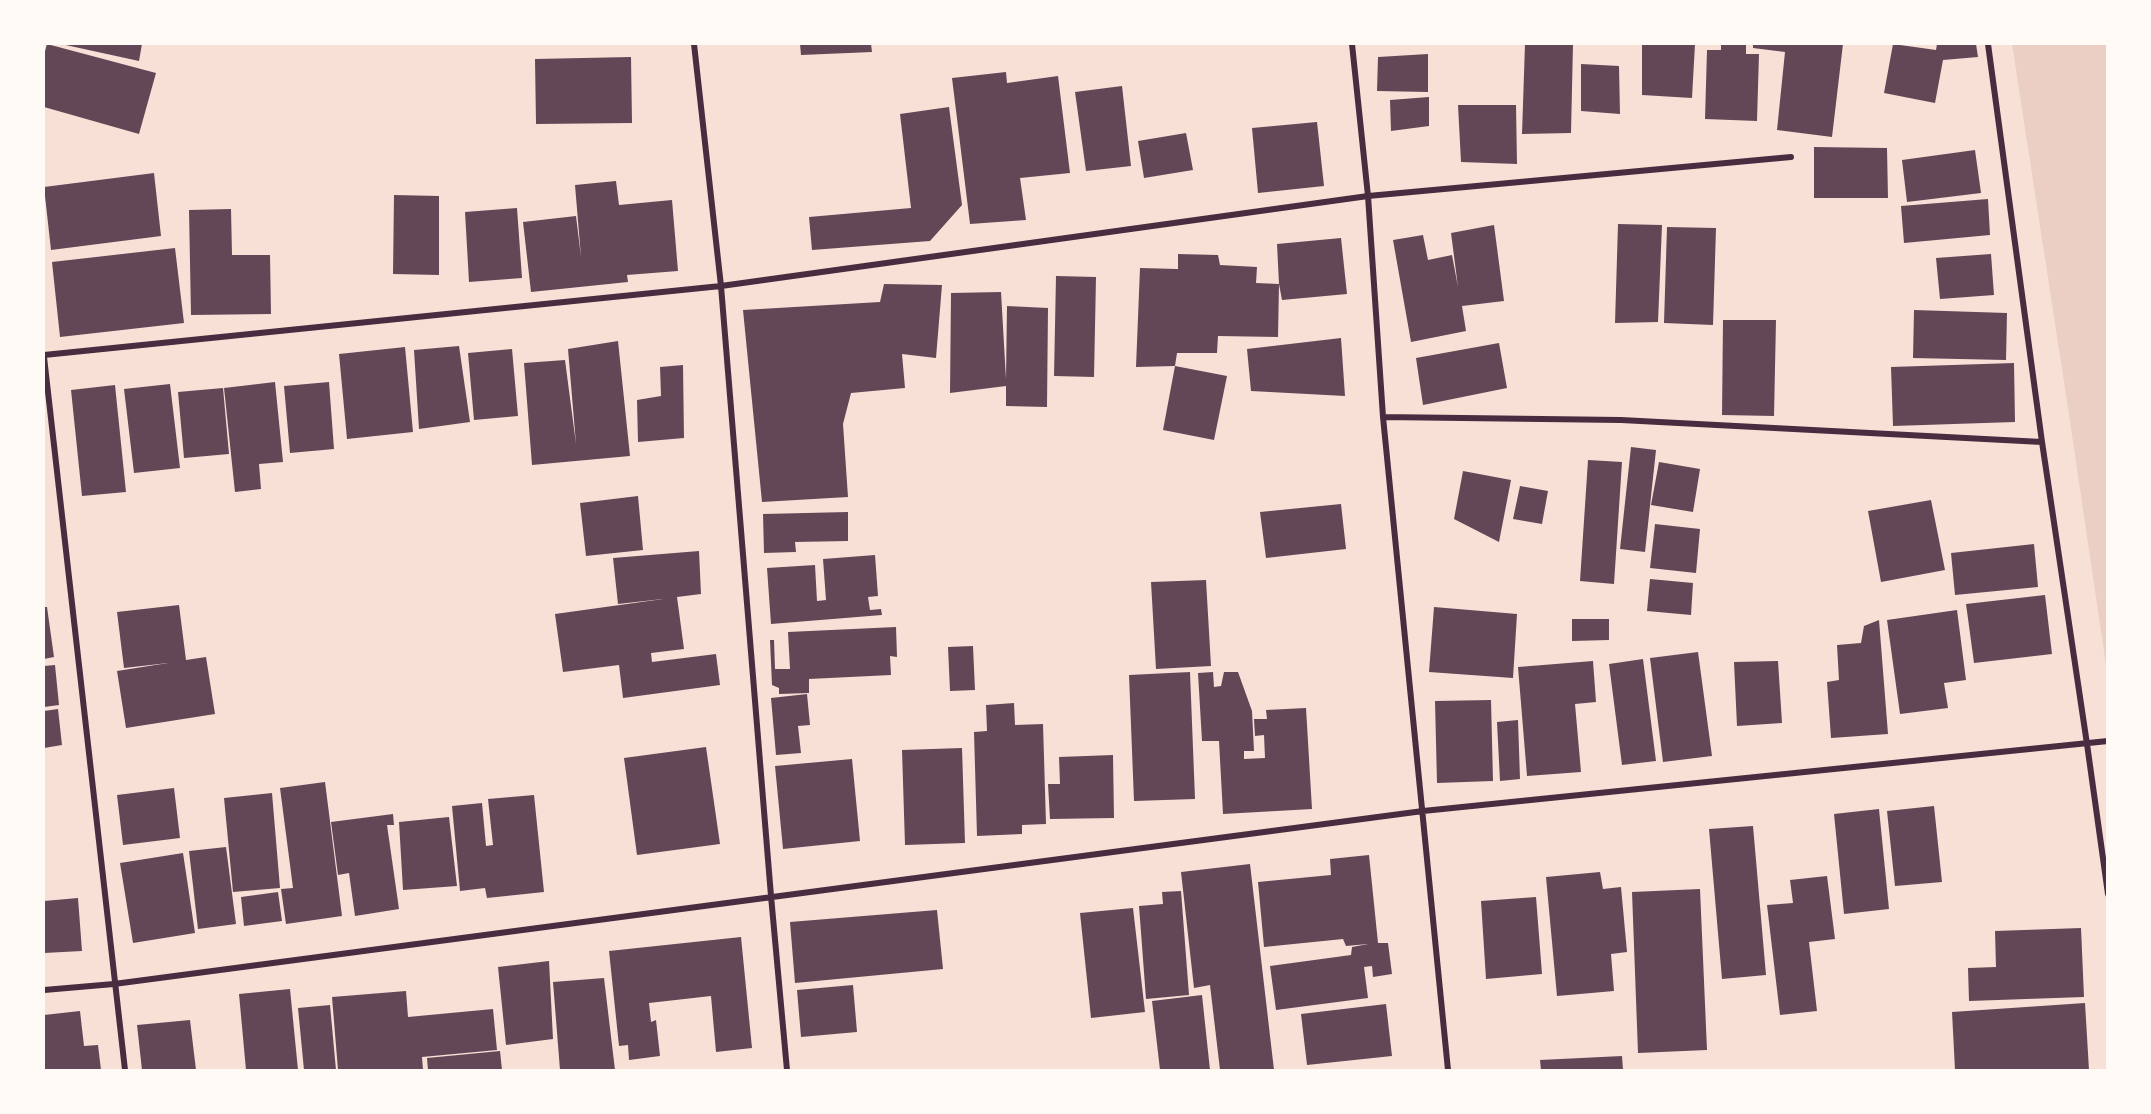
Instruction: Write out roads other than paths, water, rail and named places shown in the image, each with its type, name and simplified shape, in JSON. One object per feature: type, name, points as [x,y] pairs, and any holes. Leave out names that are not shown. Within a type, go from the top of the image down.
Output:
[{"type":"street","points":[[694,44],[721,286],[787,1071]]},
{"type":"street","points":[[1352,44],[1368,196],[1383,417],[1448,1071]]},
{"type":"street","points":[[1988,44],[2042,442],[2108,894]]},
{"type":"street","points":[[125,1071],[44,356],[721,286],[1368,196],[1791,158]]},
{"type":"street","points":[[1383,417],[1621,420],[2042,442]]},
{"type":"street","points":[[44,990],[114,984],[1423,811],[2108,741]]}]
